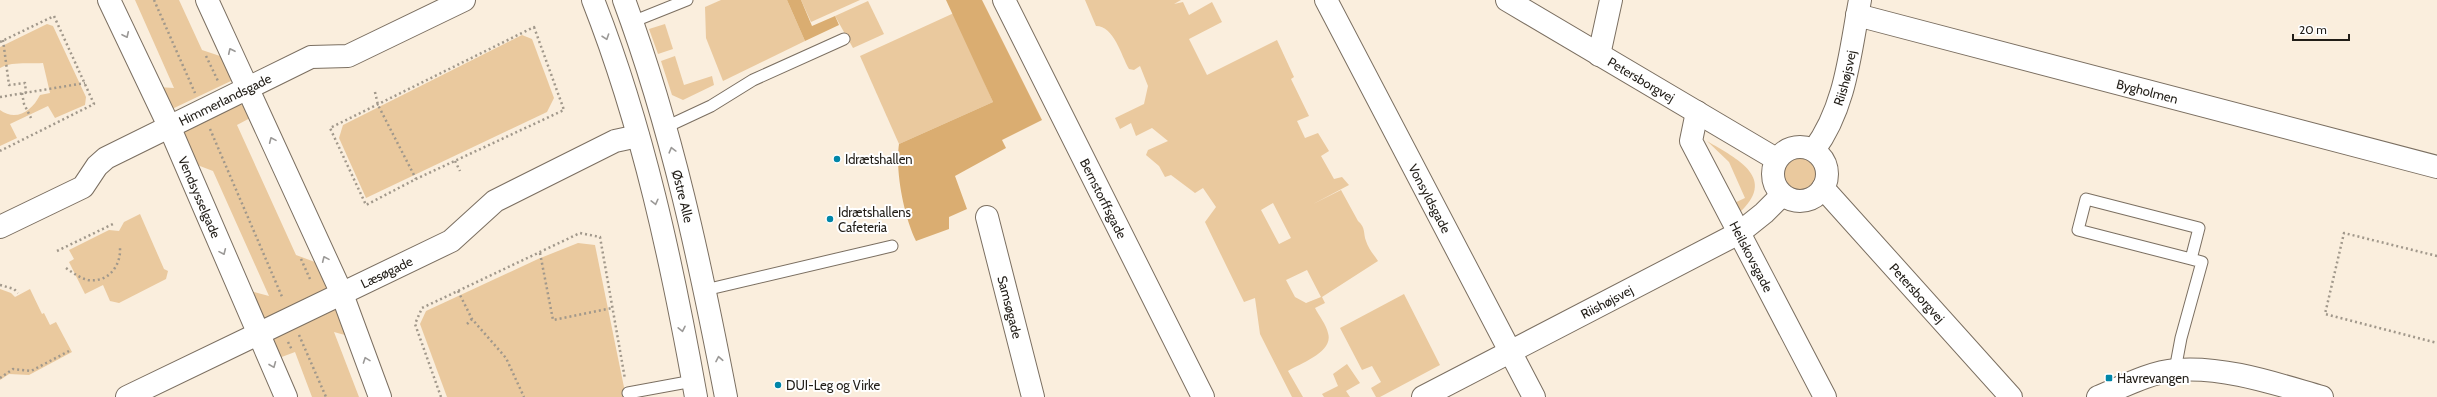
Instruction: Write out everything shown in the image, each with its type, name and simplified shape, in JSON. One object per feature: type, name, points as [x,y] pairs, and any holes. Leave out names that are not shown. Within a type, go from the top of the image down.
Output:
[{"type":"street","name":"Vendsysselgade","points":[[109,0],[169,126],[286,397]]},
{"type":"street","points":[[207,0],[342,294],[380,397]]},
{"type":"street","name":"Himmerlandsgade","points":[[0,227],[83,187],[97,166],[106,158],[248,87],[311,57],[348,56],[464,0]]},
{"type":"street","points":[[594,0],[638,136],[657,212],[694,389]]},
{"type":"street","name":"Østre Alle","points":[[624,0],[666,126],[705,290],[726,397]]},
{"type":"street","name":"Bernstorffsgade","points":[[1004,0],[1203,397]]},
{"type":"street","name":"Vonsyldsgade","points":[[1326,0],[1534,397]]},
{"type":"street","name":"Petersborgvej","points":[[1507,0],[1776,159]]},
{"type":"street","points":[[1599,55],[1611,0]]},
{"type":"street","name":"Riishøjsvej","points":[[1814,150],[1828,129],[1840,100],[1859,8]]},
{"type":"street","name":"Bygholmen","points":[[1859,8],[2437,167]]},
{"type":"street","name":"Heilskovsgade","points":[[1697,112],[1692,141],[1825,397]]},
{"type":"street","name":"Læsøgade","points":[[127,397],[260,334],[451,240],[495,201],[615,141],[638,136]]},
{"type":"street","points":[[1797,146],[1814,150],[1825,163],[1827,172],[1823,188],[1809,200],[1799,202],[1782,195],[1776,189],[1772,174],[1776,159],[1786,151],[1797,146]]},
{"type":"street","name":"Petersborgvej","points":[[1823,188],[2012,397]]},
{"type":"street","name":"Riishøjsvej","points":[[1423,397],[1739,233],[1764,213],[1782,195]]},
{"type":"street","name":"Samsøgade","points":[[987,217],[1033,397]]},
{"type":"street","points":[[2098,397],[2133,382],[2175,370],[2217,371],[2322,397]]},
{"type":"lane","points":[[632,22],[687,0]]},
{"type":"lane","points":[[666,126],[711,106],[753,80],[844,39]]},
{"type":"lane","points":[[2175,370],[2181,338],[2202,262],[2078,230],[2086,199],[2199,228],[2191,259]]},
{"type":"lane","points":[[705,290],[892,246]]},
{"type":"lane","points":[[628,393],[694,389]]},
{"type":"path","points":[[154,0],[284,300]]},
{"type":"path","points":[[0,42],[54,16],[94,104],[0,151]]},
{"type":"path","points":[[534,27],[564,110],[455,161],[416,178],[366,205],[330,128],[534,27]]},
{"type":"path","points":[[3,40],[9,85],[24,83],[26,93]]},
{"type":"path","points":[[206,56],[226,98]]},
{"type":"path","points":[[0,97],[85,83]]},
{"type":"path","points":[[375,92],[378,105],[416,178]]},
{"type":"path","points":[[22,93],[24,104],[31,118]]},
{"type":"path","points":[[455,161],[460,171]]},
{"type":"path","points":[[57,251],[113,224]]},
{"type":"path","points":[[441,397],[415,324],[422,308],[580,233],[600,237],[628,393]]},
{"type":"path","points":[[2437,256],[2344,233],[2325,314],[2437,343]]},
{"type":"path","points":[[66,268],[89,280],[104,278],[115,269],[120,255],[120,248]]},
{"type":"path","points":[[540,253],[553,320],[612,308]]},
{"type":"path","points":[[301,259],[310,279]]},
{"type":"path","points":[[0,285],[14,289],[18,293]]},
{"type":"path","points":[[458,291],[472,319],[506,358],[524,397]]},
{"type":"path","points":[[467,324],[472,319]]},
{"type":"path","points":[[296,328],[326,397]]},
{"type":"path","points":[[0,378],[13,369],[31,371],[69,351]]},
{"type":"shaded area","points":[[135,0],[179,0],[202,50],[226,58],[233,80],[172,109],[158,87],[174,88]]},
{"type":"shaded area","points":[[721,0],[787,0],[805,41],[723,81],[706,38],[705,7]]},
{"type":"shaded area","points":[[787,0],[801,0],[812,26],[835,16],[839,25],[805,41]]},
{"type":"shaded area","points":[[801,0],[860,0],[811,22]]},
{"type":"shaded area","points":[[946,0],[982,0],[1042,120],[1002,140],[1006,148],[955,176],[967,209],[949,217],[949,229],[916,241],[904,207],[899,180],[899,144],[993,102]]},
{"type":"shaded area","points":[[1085,0],[1181,0],[1174,4],[1183,2],[1189,15],[1212,2],[1222,22],[1189,39],[1207,75],[1277,40],[1294,77],[1291,79],[1309,116],[1297,121],[1305,138],[1318,133],[1329,151],[1321,156],[1334,179],[1342,177],[1349,185],[1313,204],[1341,190],[1362,226],[1367,244],[1378,261],[1322,297],[1325,303],[1315,308],[1324,323],[1329,340],[1326,346],[1315,356],[1288,371],[1303,397],[1292,397],[1260,334],[1255,298],[1244,302],[1205,222],[1216,207],[1203,188],[1195,193],[1171,175],[1165,177],[1159,166],[1146,155],[1148,150],[1168,141],[1152,128],[1136,136],[1131,123],[1120,129],[1115,118],[1144,104],[1148,86],[1140,66],[1134,70],[1129,69],[1112,36],[1102,27],[1096,26]],"holes":[[[1273,203],[1291,238],[1279,244],[1261,210]],[[1307,270],[1321,297],[1306,303],[1295,297],[1286,280]]]},
{"type":"shaded area","points":[[868,1],[884,34],[853,48],[835,16]]},
{"type":"shaded area","points":[[954,13],[993,102],[899,144],[860,56]]},
{"type":"shaded area","points":[[47,24],[53,26],[86,97],[85,105],[55,118],[48,106],[10,124],[17,138],[0,146],[0,110],[12,115],[18,115],[33,106],[40,95],[50,93],[43,63],[10,64],[0,68],[0,47]]},
{"type":"shaded area","points":[[665,24],[673,49],[658,54],[649,29]]},
{"type":"shaded area","points":[[522,35],[532,39],[554,98],[547,112],[366,198],[339,138],[343,125]]},
{"type":"shaded area","points":[[675,56],[684,85],[712,76],[714,85],[683,100],[672,95],[661,61]]},
{"type":"shaded area","points":[[239,104],[246,107],[252,117],[237,125],[296,255],[323,265],[330,291],[264,320],[250,291],[269,296],[213,171],[192,163],[183,134],[187,127]]},
{"type":"shaded area","points":[[1707,141],[1741,163],[1749,171],[1754,180],[1755,190],[1750,201],[1738,214],[1732,204],[1745,198],[1729,162]]},
{"type":"shaded area","points":[[1799,157],[1809,160],[1814,165],[1817,175],[1814,185],[1809,190],[1799,193],[1789,190],[1784,185],[1781,175],[1784,165],[1789,160]]},
{"type":"shaded area","points":[[140,214],[164,269],[168,271],[166,279],[119,303],[110,301],[103,285],[85,294],[69,262],[74,259],[69,250],[109,230],[119,231],[124,222]]},
{"type":"shaded area","points":[[578,243],[595,245],[626,397],[447,397],[420,324],[426,311],[538,259]]},
{"type":"shaded area","points":[[0,289],[11,293],[15,297],[30,289],[42,314],[44,313],[50,325],[56,322],[72,352],[29,375],[9,374],[0,380]]},
{"type":"shaded area","points":[[1404,294],[1440,365],[1380,397],[1376,397],[1371,388],[1381,382],[1372,366],[1362,370],[1340,328]]},
{"type":"shaded area","points":[[334,305],[352,337],[334,332],[359,397],[312,397],[295,352],[279,358],[272,343],[274,335]]},
{"type":"shaded area","points":[[1347,364],[1360,383],[1346,391],[1350,397],[1324,397],[1322,394],[1338,386],[1333,374]]},
{"type":"place","name":"Idrætshallen","points":[[837,159]]},
{"type":"place","name":"Idrætshallens Cafeteria","points":[[830,219]]},
{"type":"place","name":"Havrevangen","points":[[2109,378]]},
{"type":"place","name":"DUI-Leg og Virke","points":[[778,385]]}]
